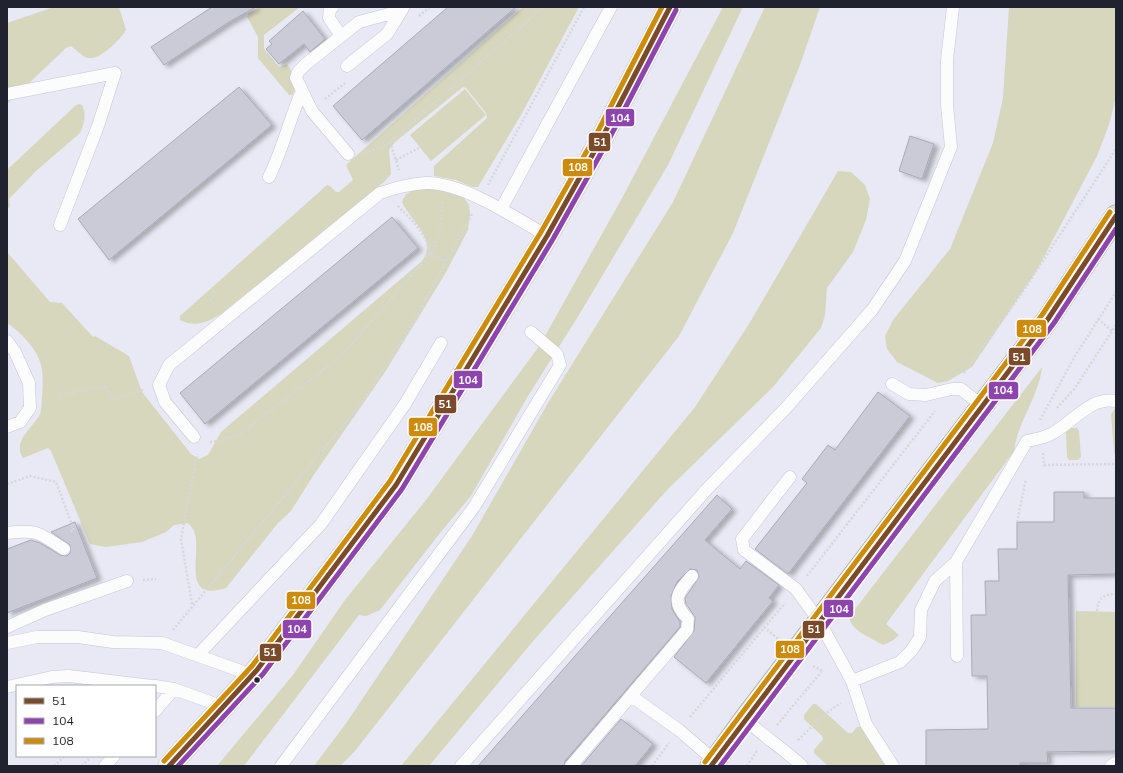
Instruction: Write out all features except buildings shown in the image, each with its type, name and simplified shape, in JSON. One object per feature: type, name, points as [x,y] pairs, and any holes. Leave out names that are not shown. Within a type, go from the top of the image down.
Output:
[{"type":"main road","points":[[170,766],[252,675],[396,485],[547,236],[603,136],[670,7]]},
{"type":"main road","points":[[713,764],[745,719],[981,405],[1048,319],[1116,216]]},
{"type":"lane","points":[[333,7],[330,9],[329,18],[341,36]]},
{"type":"lane","points":[[502,210],[611,7]]},
{"type":"lane","points":[[461,766],[703,494],[800,392],[872,310],[905,261],[951,147],[947,106],[947,60],[953,7]]},
{"type":"lane","points":[[348,154],[312,111],[296,78],[298,72],[359,22],[402,9]]},
{"type":"lane","points":[[348,72],[387,34],[402,9]]},
{"type":"lane","points":[[7,94],[115,73],[98,126],[60,225]]},
{"type":"lane","points":[[269,177],[284,144],[287,128],[302,91]]},
{"type":"lane","points":[[200,440],[165,402],[159,385],[169,365],[380,193],[405,185],[427,183],[459,190],[502,210],[547,236]]},
{"type":"lane","points":[[281,766],[474,507],[560,365],[556,354],[530,332]]},
{"type":"lane","points":[[7,341],[16,352],[29,383],[30,408],[20,422],[7,427]]},
{"type":"lane","points":[[198,654],[321,524],[404,404],[441,343]]},
{"type":"lane","points":[[892,384],[909,394],[926,395],[952,389],[961,389],[981,405]]},
{"type":"lane","points":[[852,681],[900,662],[908,656],[920,637],[921,610],[935,581],[956,562],[1027,441],[1051,434],[1097,402],[1108,399],[1116,401]]},
{"type":"lane","points":[[790,477],[742,539],[744,550],[796,589],[819,621],[852,681],[866,724],[893,766]]},
{"type":"lane","points":[[7,533],[28,530],[37,533],[64,549]]},
{"type":"lane","points":[[956,562],[957,656]]},
{"type":"lane","points":[[571,766],[687,630],[688,619],[681,612],[677,599],[680,590],[692,576]]},
{"type":"lane","points":[[7,627],[45,610],[127,581]]},
{"type":"lane","points":[[7,643],[44,637],[78,637],[113,642],[162,643],[198,654],[252,675]]},
{"type":"lane","points":[[16,685],[52,677],[69,676],[144,685]]},
{"type":"lane","points":[[156,686],[174,689],[224,707]]},
{"type":"lane","points":[[156,710],[174,689]]},
{"type":"lane","points":[[631,696],[679,730],[713,764]]},
{"type":"lane","points":[[745,719],[766,738],[788,753],[802,766]]},
{"type":"lane","points":[[105,766],[113,757]]},
{"type":"lane","points":[[1111,766],[1116,763]]},
{"type":"path","points":[[418,17],[430,7]]},
{"type":"path","points":[[348,154],[366,153],[390,142],[543,7]]},
{"type":"path","points":[[162,643],[192,605],[359,406],[411,326],[584,7]]},
{"type":"path","points":[[324,104],[324,101],[348,72]]},
{"type":"path","points":[[390,142],[405,185]]},
{"type":"path","points":[[361,148],[366,153]]},
{"type":"path","points":[[396,160],[419,148]]},
{"type":"path","points":[[952,389],[1020,296],[1116,149]]},
{"type":"path","points":[[200,440],[219,441],[241,433],[339,358],[430,254],[434,247],[443,212],[441,186]]},
{"type":"path","points":[[384,192],[421,231],[429,248],[430,254]]},
{"type":"path","points":[[430,254],[446,262]]},
{"type":"path","points":[[1027,441],[1050,404],[1075,356],[1116,292]]},
{"type":"path","points":[[1098,319],[1112,330]]},
{"type":"path","points":[[1054,411],[1075,388],[1116,325]]},
{"type":"path","points":[[60,395],[106,386],[113,400],[159,385]]},
{"type":"path","points":[[1044,464],[1116,464]]},
{"type":"path","points":[[192,605],[181,539],[195,468]]},
{"type":"path","points":[[1017,522],[1027,472]]},
{"type":"path","points":[[7,484],[30,476],[56,482],[72,523]]},
{"type":"path","points":[[1097,611],[1098,603],[1102,597],[1109,594],[1116,594]]},
{"type":"path","points":[[766,738],[822,671]]},
{"type":"path","points":[[812,727],[826,713]]},
{"type":"path","points":[[54,766],[64,757]]},
{"type":"path","points":[[82,766],[91,757]]},
{"type":"green space","points":[[54,7],[119,7],[126,30],[110,48],[94,58],[85,57],[71,46],[66,48],[7,104],[7,23]]},
{"type":"green space","points":[[259,7],[300,7],[264,35],[264,49],[279,67],[287,64],[291,71],[295,84],[292,95],[289,95],[258,58],[258,37],[247,17],[249,13]]},
{"type":"green space","points":[[523,7],[579,7],[521,115],[478,187],[472,187],[456,180],[434,176],[434,166],[487,118],[486,113],[466,88],[463,87],[395,142],[389,150],[391,174],[385,181],[221,314],[206,322],[196,324],[191,324],[180,320],[180,316],[327,185],[336,192],[339,192],[353,180],[346,165]]},
{"type":"green space","points":[[723,7],[743,7],[668,165],[579,315],[528,396],[471,496],[380,610],[366,616],[359,615],[244,766],[217,766],[293,675],[345,600],[426,500],[540,345],[621,200]]},
{"type":"green space","points":[[765,7],[820,7],[800,65],[733,233],[679,336],[355,751],[340,766],[314,766],[347,722],[472,536],[548,403],[673,202]]},
{"type":"green space","points":[[1009,7],[1116,7],[1116,97],[1109,125],[1097,156],[1037,270],[972,367],[948,381],[938,383],[897,362],[887,349],[885,336],[893,320],[950,249],[993,143],[1003,98]]},
{"type":"green space","points":[[465,89],[486,115],[431,161],[410,135]]},
{"type":"green space","points":[[79,104],[84,108],[85,115],[80,133],[36,171],[9,199],[10,206],[7,210],[7,170],[75,106]]},
{"type":"green space","points":[[838,171],[851,172],[865,185],[870,199],[866,220],[853,252],[827,288],[825,315],[821,328],[773,387],[668,489],[534,640],[429,766],[401,766],[695,407],[749,324]]},
{"type":"green space","points":[[421,189],[434,189],[464,198],[469,205],[470,214],[468,230],[445,274],[385,372],[313,476],[291,511],[278,523],[226,588],[212,591],[202,588],[198,582],[196,573],[196,540],[194,530],[188,523],[174,525],[166,532],[142,542],[106,547],[90,544],[51,451],[48,448],[23,458],[20,452],[21,441],[41,412],[43,378],[41,363],[37,354],[21,334],[7,323],[7,252],[50,302],[62,303],[93,337],[95,336],[129,356],[142,392],[191,454],[199,459],[208,455],[221,432],[422,261],[426,253],[427,245],[425,237],[402,202],[409,192]]},
{"type":"green space","points":[[1042,367],[1037,388],[1020,429],[1014,451],[886,624],[899,635],[892,641],[883,645],[863,634],[854,626],[849,617]]},
{"type":"green space","points":[[1116,407],[1116,457],[1114,452],[1111,414]]},
{"type":"green space","points":[[1068,428],[1077,428],[1079,431],[1081,457],[1078,460],[1069,460],[1067,457],[1066,432]]},
{"type":"green space","points":[[1076,611],[1116,612],[1116,707],[1076,707]]},
{"type":"green space","points":[[813,704],[816,704],[848,733],[852,733],[857,727],[861,727],[887,766],[828,766],[814,753],[814,750],[823,739],[822,736],[804,719],[804,715]]},
{"type":"transit line","name":"108","points":[[164,761],[252,666],[390,481],[541,232],[597,133],[662,7]]},
{"type":"transit line","name":"51","points":[[169,766],[257,670],[396,485],[547,236],[603,136],[670,7]]},
{"type":"transit line","name":"104","points":[[178,766],[263,674],[402,489],[553,239],[609,139],[676,10]]},
{"type":"transit line","name":"108","points":[[705,762],[1042,315],[1110,212]]},
{"type":"transit line","name":"51","points":[[711,766],[1048,319],[1116,216]]},
{"type":"transit line","name":"104","points":[[720,766],[1054,323],[1116,229]]}]
